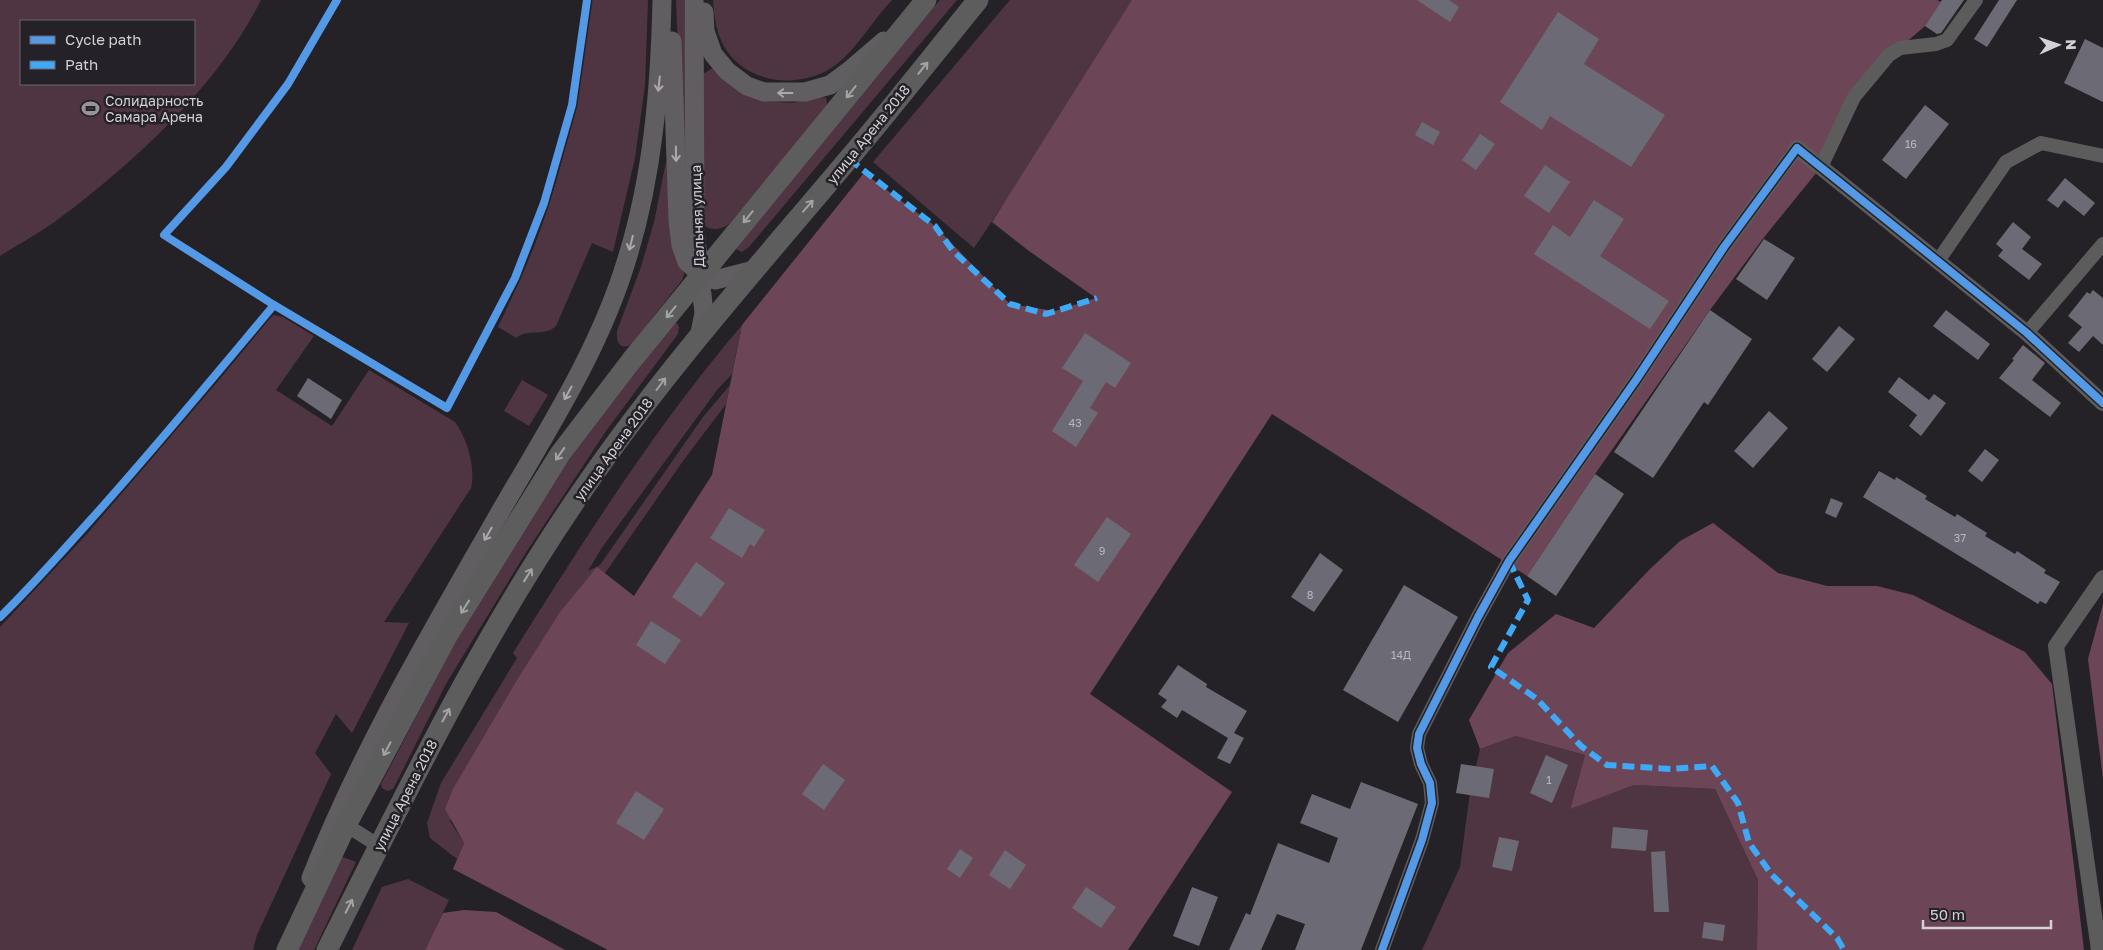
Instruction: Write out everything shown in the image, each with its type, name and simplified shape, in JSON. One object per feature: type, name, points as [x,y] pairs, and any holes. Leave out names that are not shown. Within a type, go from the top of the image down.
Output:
[{"type":"main road","points":[[282,950],[332,824],[392,706],[578,374],[606,316],[626,262],[651,151],[660,68],[662,0]]},
{"type":"main road","name":"Дальняя улица","points":[[670,0],[674,59],[678,220],[681,246],[687,262],[701,274]]},
{"type":"main road","name":"Дальняя улица","points":[[694,0],[695,229],[701,274]]},
{"type":"main road","points":[[704,0],[705,31],[714,54],[727,71],[740,81],[747,86],[764,92],[805,92],[830,84],[849,72],[920,8]]},
{"type":"main road","name":"улица Арена 2018","points":[[327,950],[434,736],[500,619],[584,488],[700,333],[849,160],[978,0]]},
{"type":"main road","points":[[287,950],[346,826],[447,636],[560,454],[701,274],[920,8]]},
{"type":"main road","points":[[701,274],[715,280],[754,270]]},
{"type":"main road","points":[[700,333],[704,313],[701,274]]},
{"type":"street","points":[[1821,167],[1854,98],[1889,54],[1900,48],[1936,44],[1947,40],[1976,0]]},
{"type":"street","points":[[1938,261],[2006,162],[2041,143],[2103,156]]},
{"type":"street","points":[[1382,950],[1422,840],[1432,803],[1430,783],[1421,764],[1417,748],[1419,734],[1478,617],[1509,561],[1636,380],[1724,247],[1797,148],[2027,333],[2103,403]]},
{"type":"street","points":[[2027,333],[2103,244]]},
{"type":"street","points":[[2099,950],[2056,646],[2103,578]]},
{"type":"street","points":[[346,826],[379,846]]},
{"type":"shaded area","name":"Солидарность Самара Арена","points":[[0,0],[261,0],[244,31],[223,61],[173,119],[118,172],[39,233],[0,256]]},
{"type":"shaded area","points":[[591,0],[648,0],[645,85],[635,158],[613,252],[592,243],[556,326],[547,331],[526,333],[516,338],[498,327],[533,249],[560,168],[579,85]]},
{"type":"shaded area","points":[[676,0],[684,0],[689,230],[679,70]]},
{"type":"shaded area","points":[[713,0],[892,0],[852,50],[837,64],[824,72],[810,77],[779,80],[764,77],[750,71],[737,63],[727,51],[718,33]]},
{"type":"shaded area","points":[[940,0],[957,0],[749,247],[742,252],[736,249],[743,233]]},
{"type":"shaded area","points":[[1010,0],[1139,0],[974,248],[873,162]]},
{"type":"shaded area","points":[[1132,0],[1937,0],[1941,2],[1925,26],[1882,63],[1821,167],[1765,236],[1710,310],[1595,474],[1527,576],[1272,414],[1090,694],[1232,792],[1128,950],[608,950],[453,869],[464,843],[445,809],[453,789],[517,680],[560,612],[597,567],[634,596],[712,475],[742,325],[864,173],[935,226],[1010,304],[1055,311],[1096,298],[1029,251],[992,222]]},
{"type":"shaded area","points":[[713,68],[766,101],[792,103],[819,97],[826,98],[827,104],[826,109],[729,224],[716,229],[703,225],[701,75]]},
{"type":"shaded area","points":[[666,162],[672,162],[684,274],[682,280],[632,344],[624,347],[618,342],[617,331],[641,267],[654,222]]},
{"type":"shaded area","points":[[274,315],[283,317],[314,336],[276,390],[332,426],[369,370],[455,422],[463,436],[469,453],[472,472],[471,488],[384,622],[409,623],[352,733],[336,714],[315,753],[331,774],[257,935],[253,950],[0,950],[0,627],[86,535]]},
{"type":"shaded area","points":[[677,323],[679,327],[678,334],[606,431],[525,554],[446,684],[393,789],[387,791],[382,788],[381,784],[463,627],[551,484],[659,334],[671,324]]},
{"type":"shaded area","points":[[742,325],[732,374],[717,390],[601,549],[588,571],[600,565],[703,417],[730,385],[726,404],[683,461],[608,569],[531,669],[450,821],[464,843],[457,859],[430,838],[427,823],[441,783],[517,658],[513,653],[566,568],[650,444]]},
{"type":"shaded area","points":[[522,380],[548,395],[529,426],[504,411]]},
{"type":"shaded area","points":[[1713,523],[1778,573],[1827,586],[1877,586],[1913,595],[2025,652],[2052,684],[2084,950],[1757,950],[1758,880],[1715,789],[1634,785],[1570,809],[1585,755],[1516,736],[1480,749],[1469,720],[1508,653],[1556,614],[1594,628],[1650,569],[1680,541]]},
{"type":"shaded area","points":[[2103,604],[2103,779],[2088,659]]},
{"type":"shaded area","points":[[1516,736],[1585,755],[1570,808],[1634,785],[1715,789],[1758,880],[1757,950],[1422,950],[1460,867],[1470,792],[1480,749]]},
{"type":"shaded area","points":[[340,856],[356,862],[314,950],[296,950]]},
{"type":"shaded area","points":[[408,879],[449,900],[425,950],[352,950],[382,887]]},
{"type":"shaded area","points":[[464,910],[496,912],[565,950],[425,950],[443,913]]},
{"type":"building","points":[[1417,0],[1449,0],[1459,7],[1450,22]]},
{"type":"building","points":[[1942,0],[1964,0],[1941,33],[1937,34],[1925,26]]},
{"type":"building","points":[[1999,0],[2017,0],[1987,47],[1974,39]]},
{"type":"building","points":[[1558,12],[1599,39],[1584,64],[1665,115],[1631,167],[1550,116],[1542,130],[1500,102]]},
{"type":"building","points":[[2085,39],[2103,48],[2103,102],[2064,83]]},
{"type":"building","points":[[1925,105],[1949,124],[1906,179],[1882,160]]},
{"type":"building","points":[[1422,122],[1440,132],[1433,145],[1415,135]]},
{"type":"building","points":[[1480,134],[1495,144],[1476,170],[1462,160]]},
{"type":"building","points":[[1545,165],[1570,182],[1549,213],[1524,196]]},
{"type":"building","points":[[2065,178],[2095,203],[2084,216],[2064,200],[2058,208],[2047,200]]},
{"type":"building","points":[[1594,200],[1624,219],[1600,256],[1669,301],[1650,329],[1534,254],[1553,225],[1570,237]]},
{"type":"building","points":[[2013,222],[2031,237],[2022,249],[2042,264],[2029,280],[1998,256],[2003,250],[1996,244]]},
{"type":"building","points":[[1764,239],[1795,258],[1767,300],[1736,279]]},
{"type":"building","points":[[2093,290],[2103,298],[2103,345],[2093,336],[2079,352],[2068,343],[2082,327],[2068,316],[2087,292],[2090,294]]},
{"type":"building","points":[[1710,310],[1752,339],[1708,405],[1704,402],[1653,478],[1614,452]]},
{"type":"building","points":[[1946,310],[1990,344],[1978,360],[1933,326]]},
{"type":"building","points":[[1839,326],[1855,339],[1827,372],[1812,359]]},
{"type":"building","points":[[1085,333],[1131,363],[1115,388],[1106,382],[1090,408],[1098,413],[1076,447],[1052,431],[1083,381],[1062,368]]},
{"type":"building","points":[[2023,345],[2045,363],[2032,380],[2061,403],[2050,417],[1999,378],[2014,360],[2012,359]]},
{"type":"building","points":[[1899,377],[1929,400],[1934,394],[1946,403],[1921,436],[1909,426],[1917,415],[1888,392]]},
{"type":"building","points":[[308,378],[342,400],[331,419],[297,396]]},
{"type":"building","points":[[1769,411],[1788,428],[1753,468],[1734,451]]},
{"type":"building","points":[[1985,449],[1999,460],[1982,482],[1968,471]]},
{"type":"building","points":[[1879,471],[1895,480],[1896,477],[1927,496],[1925,499],[1955,517],[1957,514],[1987,533],[1985,536],[2015,554],[2017,551],[2046,570],[2044,573],[2060,582],[2046,604],[2040,601],[2038,604],[1863,497]]},
{"type":"building","points":[[1595,474],[1624,494],[1556,596],[1527,576]]},
{"type":"building","points":[[1831,498],[1843,503],[1836,518],[1825,513]]},
{"type":"building","points":[[729,508],[765,530],[754,547],[750,544],[742,558],[710,538]]},
{"type":"building","points":[[1107,517],[1131,534],[1098,582],[1074,565]]},
{"type":"building","points":[[1320,553],[1343,570],[1314,612],[1291,597]]},
{"type":"building","points":[[696,562],[725,583],[701,617],[672,597]]},
{"type":"building","points":[[1404,585],[1458,617],[1398,722],[1343,690]]},
{"type":"building","points":[[651,621],[681,640],[665,664],[636,645]]},
{"type":"building","points":[[1178,665],[1207,684],[1206,687],[1247,711],[1234,733],[1244,738],[1230,764],[1217,758],[1228,738],[1182,710],[1177,718],[1161,707],[1167,700],[1158,694]]},
{"type":"building","points":[[1546,755],[1568,765],[1552,803],[1530,793]]},
{"type":"building","points":[[823,764],[845,780],[824,810],[802,794]]},
{"type":"building","points":[[1461,764],[1494,769],[1489,798],[1456,793]]},
{"type":"building","points":[[1361,782],[1418,804],[1361,950],[1295,950],[1305,924],[1277,914],[1261,950],[1229,950],[1246,913],[1250,915],[1278,843],[1329,863],[1338,838],[1300,823],[1312,794],[1350,809]]},
{"type":"building","points":[[636,791],[664,809],[644,840],[616,823]]},
{"type":"building","points":[[1613,827],[1648,830],[1646,851],[1611,848]]},
{"type":"building","points":[[1499,837],[1519,841],[1512,871],[1492,867]]},
{"type":"building","points":[[960,849],[973,858],[960,878],[947,869]]},
{"type":"building","points":[[1005,850],[1026,865],[1010,889],[989,875]]},
{"type":"building","points":[[1665,851],[1669,912],[1654,912],[1651,852]]},
{"type":"building","points":[[1086,887],[1116,907],[1101,928],[1072,908]]},
{"type":"building","points":[[1192,887],[1218,897],[1199,946],[1173,936]]},
{"type":"building","points":[[1704,922],[1725,925],[1723,941],[1702,938]]},
{"type":"marked path","points":[[849,159],[935,226],[953,251],[1010,304],[1046,314],[1097,298]]},
{"type":"marked path","points":[[1509,561],[1528,600],[1491,667],[1537,699],[1581,746],[1607,765],[1671,769],[1712,766],[1738,803],[1749,843],[1772,875],[1837,938],[1844,950]]},
{"type":"cycle path","points":[[337,0],[288,84],[226,167],[164,235],[274,305],[447,408],[515,278],[544,203],[572,105],[587,0]]},
{"type":"cycle path","points":[[1382,950],[1422,840],[1432,803],[1430,783],[1421,764],[1417,748],[1419,734],[1478,617],[1509,561],[1636,380],[1724,247],[1797,148],[2027,333],[2103,403]]},
{"type":"cycle path","points":[[0,617],[44,572],[110,498],[274,305]]},
{"type":"place","name":"Солидарность Самара Арена","points":[[91,108]]}]
